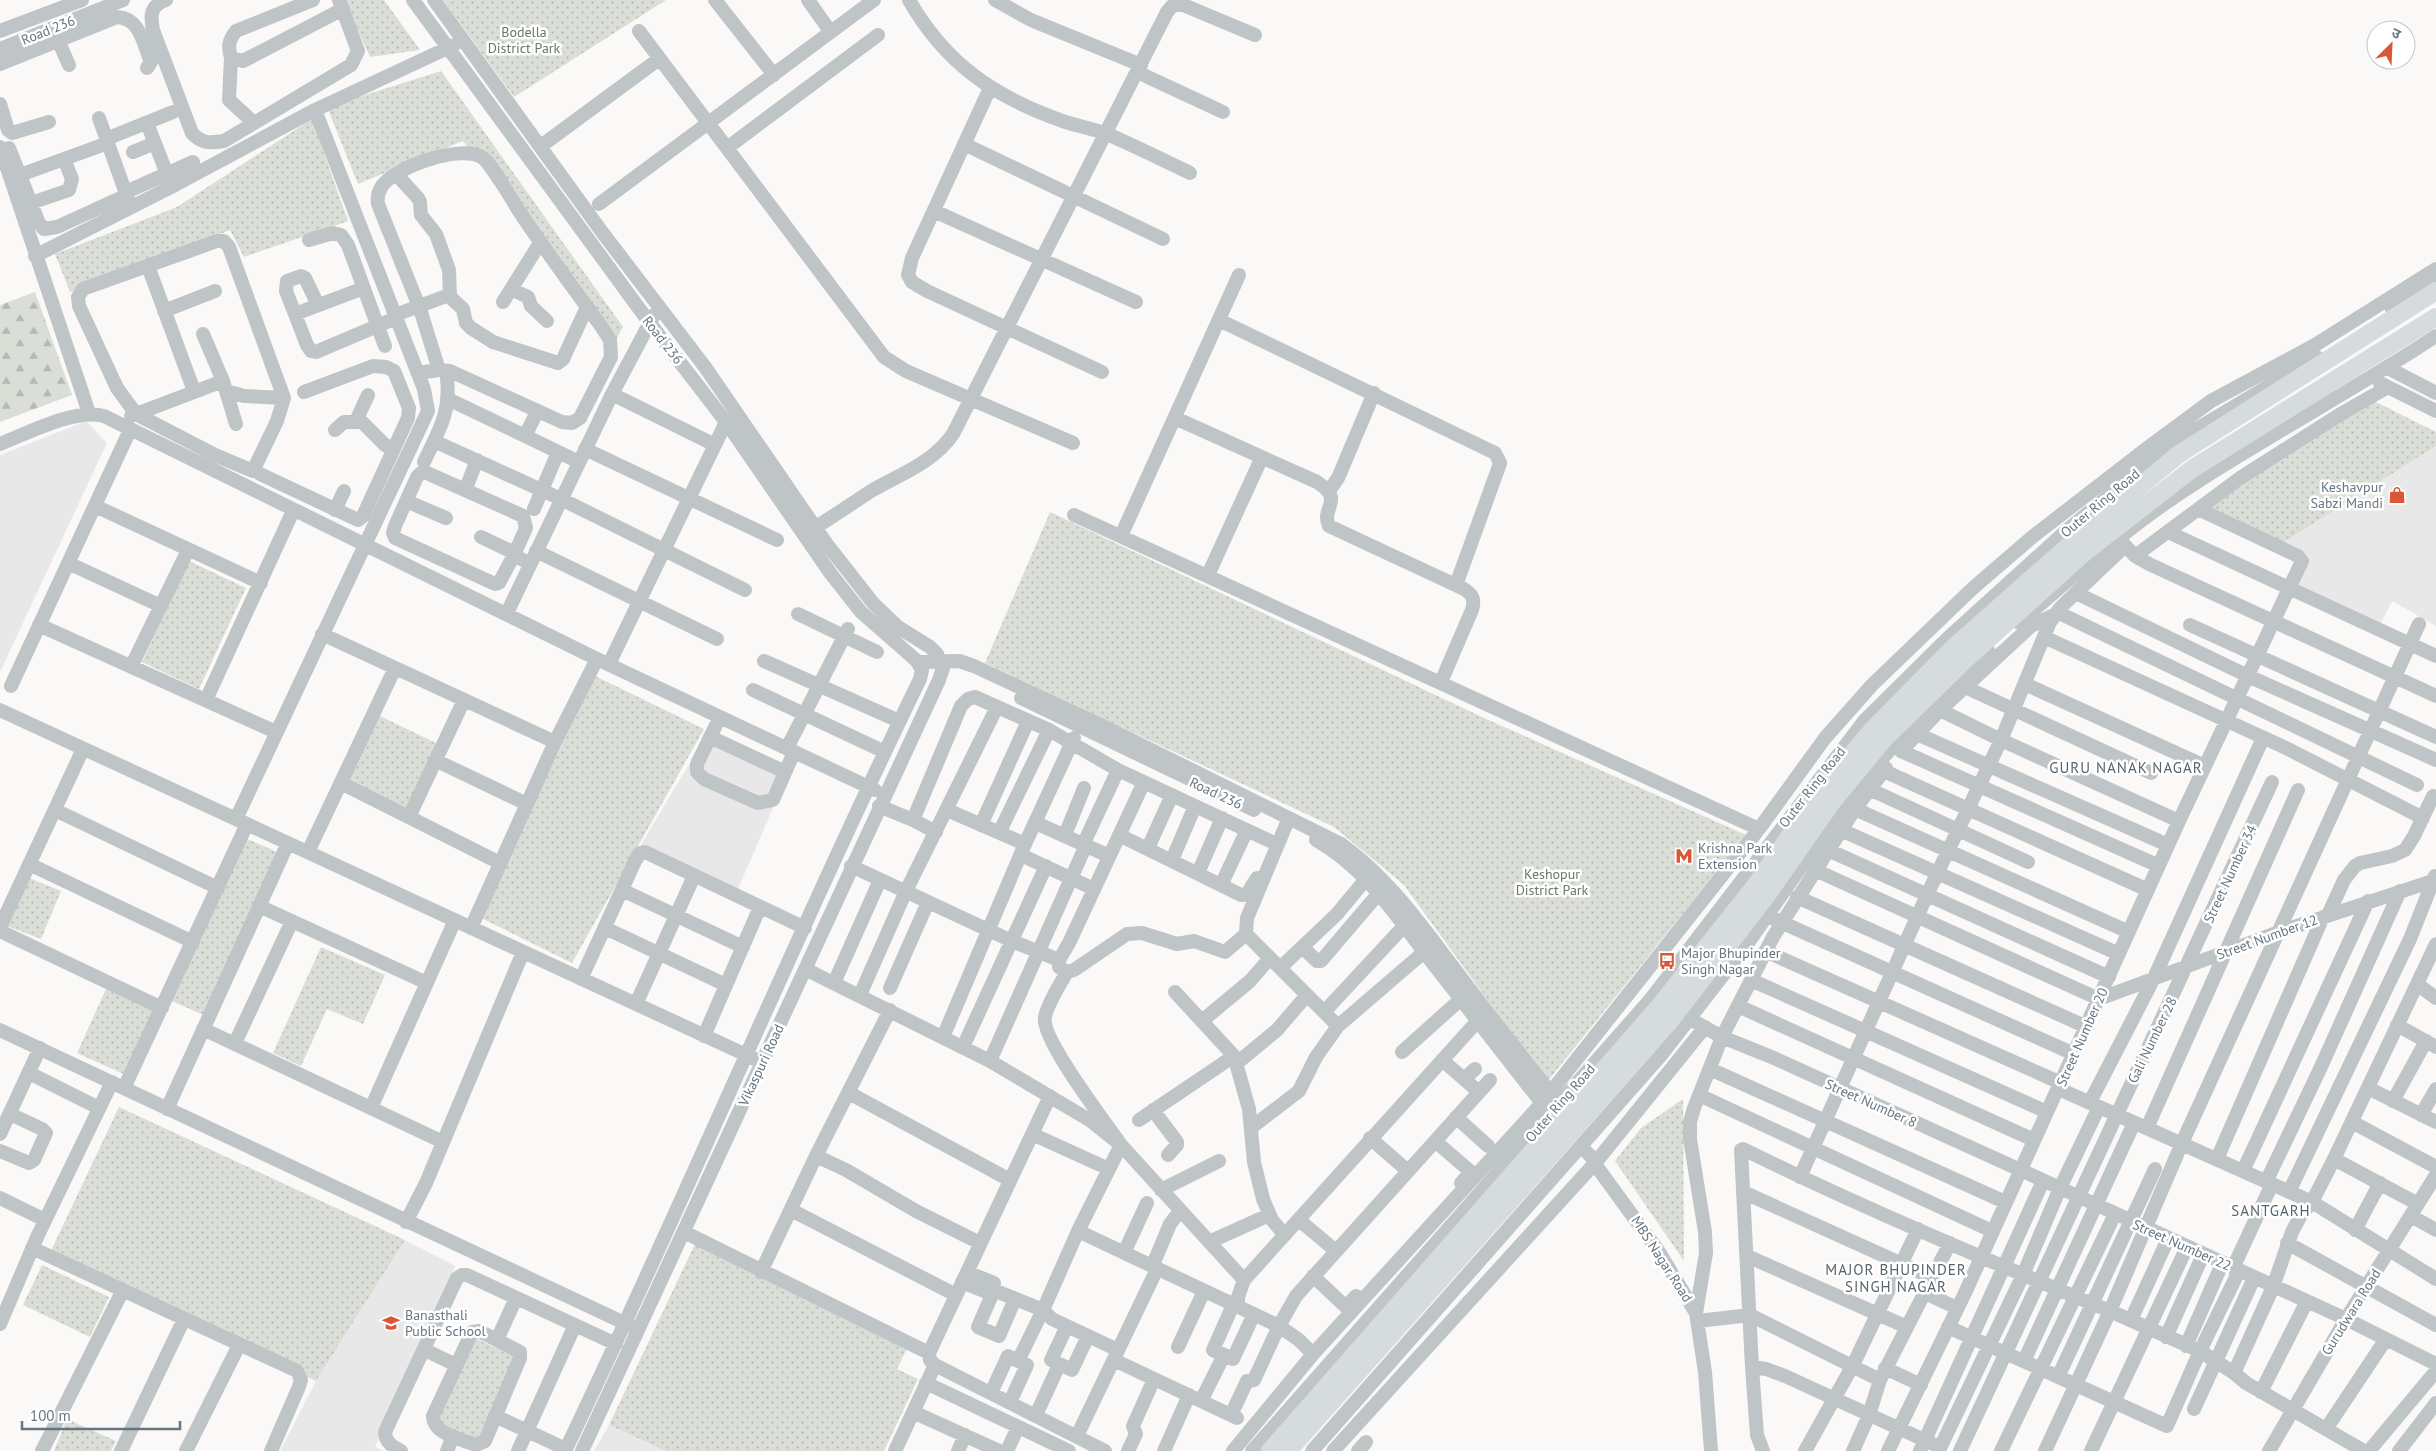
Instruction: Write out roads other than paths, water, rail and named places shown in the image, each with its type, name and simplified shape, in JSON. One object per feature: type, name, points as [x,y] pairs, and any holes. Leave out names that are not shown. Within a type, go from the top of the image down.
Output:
[{"type":"main road","name":"Outer Ring Road","points":[[1270,1451],[1657,1009],[1755,886],[1820,792],[1873,729],[1954,647],[2074,541],[2178,454],[2436,291]]},
{"type":"main road","name":"Outer Ring Road","points":[[1288,1451],[1670,1021],[1767,895],[1832,802],[1885,738],[1966,659],[2084,552],[2192,469],[2436,316]]},
{"type":"street","points":[[0,31],[82,0]]},
{"type":"street","name":"Road 236","points":[[0,50],[123,0]]},
{"type":"street","points":[[166,0],[155,6],[150,17],[192,133],[199,141],[209,143],[224,141],[351,65],[358,51],[341,4],[243,61],[231,58]]},
{"type":"street","points":[[254,123],[229,100],[231,58],[228,47],[230,38],[236,31],[313,0]]},
{"type":"street","name":"Road 236","points":[[413,0],[446,48],[649,322],[726,422],[831,574],[855,604],[920,671],[941,669],[978,678],[1284,824],[1331,849],[1411,922],[1424,952],[1477,1022],[1551,1103]]},
{"type":"street","points":[[434,0],[602,232],[705,367],[816,527],[873,603],[898,627],[930,646],[941,669],[959,661],[974,666],[1316,830],[1341,844],[1373,869],[1411,922],[1487,1011],[1551,1103]]},
{"type":"street","points":[[715,0],[774,75]]},
{"type":"street","points":[[808,0],[830,31]]},
{"type":"street","points":[[599,204],[874,0]]},
{"type":"street","points":[[909,0],[933,37],[948,54],[990,88],[1044,114],[1106,134],[1190,173]]},
{"type":"street","points":[[995,0],[1031,20],[1139,68],[1223,112]]},
{"type":"street","points":[[816,527],[871,492],[932,458],[944,447],[1008,327],[1167,12],[1172,6],[1181,4],[1254,35]]},
{"type":"street","points":[[0,64],[117,17],[126,18],[134,22],[151,62],[147,68]]},
{"type":"street","points":[[639,31],[884,357],[901,369],[1073,443]]},
{"type":"street","points":[[727,148],[878,35]]},
{"type":"street","points":[[58,40],[69,65]]},
{"type":"street","points":[[4,148],[20,175],[39,223],[44,229],[51,229],[128,198],[464,41]]},
{"type":"street","points":[[541,146],[659,59]]},
{"type":"street","points":[[0,1324],[32,1248],[99,1108],[118,1085],[162,1008],[193,942],[218,888],[276,732],[428,411],[426,397],[418,373],[318,109],[312,88]]},
{"type":"street","points":[[990,88],[912,258],[908,275],[912,282],[1102,372]]},
{"type":"street","points":[[0,104],[8,130],[12,133],[49,122]]},
{"type":"street","points":[[20,175],[64,159],[172,112]]},
{"type":"street","points":[[99,118],[128,198]]},
{"type":"street","points":[[147,123],[167,174]]},
{"type":"street","points":[[133,152],[155,144]]},
{"type":"street","points":[[964,144],[1163,239]]},
{"type":"street","points":[[4,148],[35,256],[89,414]]},
{"type":"street","points":[[418,373],[443,375],[459,375],[562,422],[572,423],[580,418],[611,357],[610,340],[540,243],[484,159],[477,154],[466,152],[445,154],[396,174],[382,186],[377,195],[378,204],[419,306],[443,375],[448,399],[446,412],[424,462]]},
{"type":"street","points":[[32,203],[69,190],[72,179],[64,159]]},
{"type":"street","points":[[35,256],[167,174],[194,162]]},
{"type":"street","points":[[396,174],[418,198],[424,221],[436,234],[449,270],[449,296],[463,309],[466,323],[493,342],[558,363],[563,359],[587,307]]},
{"type":"street","points":[[934,211],[1136,302]]},
{"type":"street","points":[[309,240],[333,233],[341,235],[348,245],[385,346]]},
{"type":"street","points":[[262,496],[261,475],[284,398],[229,247],[224,241],[217,241],[83,289],[78,297],[79,306],[117,388],[136,414],[206,450],[261,475],[335,510],[360,520],[408,418],[409,408],[394,371],[386,367],[373,366],[304,392]]},
{"type":"street","points":[[503,302],[540,243]]},
{"type":"street","points":[[148,266],[194,391]]},
{"type":"street","points":[[1232,1451],[1313,1354],[1551,1103],[1759,829],[1825,738],[1872,685],[1973,588],[2031,538],[2211,402],[2315,345],[2436,269]]},
{"type":"street","points":[[318,305],[305,278],[301,276],[288,282],[286,286],[307,345],[316,352],[378,326],[419,306],[449,296]]},
{"type":"street","points":[[1121,536],[1239,276]]},
{"type":"street","name":"Outer Ring Road","points":[[1252,1451],[1463,1214],[1551,1103],[1603,1055],[1650,1000],[1864,720],[1948,638],[2066,531],[2170,445],[2333,347],[2436,280]]},
{"type":"street","points":[[295,314],[364,288]]},
{"type":"street","points":[[511,289],[528,297],[531,306],[547,321]]},
{"type":"street","points":[[164,311],[215,292]]},
{"type":"street","points":[[506,613],[612,394],[649,322],[660,307]]},
{"type":"street","points":[[1219,320],[1490,448],[1498,458],[1498,469],[1456,585]]},
{"type":"street","points":[[203,334],[224,386],[236,424]]},
{"type":"street","points":[[1800,1177],[1927,895],[1950,851],[1978,786],[2001,740],[2044,637],[2056,614],[2076,593],[2193,485],[2388,368],[2436,336]]},
{"type":"street","points":[[612,349],[631,358]]},
{"type":"street","points":[[2388,368],[2436,393]]},
{"type":"street","points":[[2370,378],[2436,411]]},
{"type":"street","points":[[116,422],[194,391],[224,386],[244,396],[284,398]]},
{"type":"street","points":[[1315,1450],[1690,1019],[1769,915],[1858,785],[1920,717],[1993,645],[2126,547],[2168,532],[2198,509],[2288,448],[2388,387]]},
{"type":"street","points":[[1329,491],[1338,478],[1374,393]]},
{"type":"street","points":[[612,394],[715,445]]},
{"type":"street","points":[[356,422],[368,395]]},
{"type":"street","points":[[448,399],[579,462]]},
{"type":"street","points":[[2233,407],[2256,446]]},
{"type":"street","points":[[0,444],[74,416],[89,414],[104,416],[262,496],[506,613],[603,662],[869,787],[882,800],[936,832]]},
{"type":"street","points":[[525,436],[535,416]]},
{"type":"street","points":[[1175,418],[1317,482],[1329,491],[1332,502],[1326,521],[1329,526],[1456,585],[1471,594],[1474,604],[1440,682]]},
{"type":"street","points":[[335,430],[344,422],[362,422],[385,445],[409,453]]},
{"type":"street","points":[[471,928],[555,742],[640,601],[726,422]]},
{"type":"street","points":[[11,686],[130,430]]},
{"type":"street","points":[[434,441],[561,499],[745,590]]},
{"type":"street","points":[[585,449],[777,540]]},
{"type":"street","points":[[534,509],[558,452]]},
{"type":"street","points":[[1208,576],[1262,457]]},
{"type":"street","points":[[468,483],[477,460]]},
{"type":"street","points":[[421,473],[427,473],[523,516],[526,528],[514,554],[499,583],[495,584],[395,538],[394,533],[417,477],[421,473]]},
{"type":"street","points":[[245,487],[261,475]]},
{"type":"street","points":[[335,510],[344,491]]},
{"type":"street","points":[[406,501],[446,518]]},
{"type":"street","points":[[95,506],[260,583]]},
{"type":"street","name":"Street Number 20","points":[[1888,1451],[1900,1430],[1981,1257],[2004,1202],[2060,1086],[2179,821],[2302,559],[2198,509]]},
{"type":"street","points":[[206,700],[293,511]]},
{"type":"street","points":[[1074,515],[1759,829]]},
{"type":"street","points":[[2168,532],[2436,656]]},
{"type":"street","points":[[481,537],[514,554],[534,557],[640,601],[717,639]]},
{"type":"street","points":[[2126,547],[2274,621],[2436,696]]},
{"type":"street","points":[[131,667],[188,550]]},
{"type":"street","points":[[68,563],[161,606]]},
{"type":"street","points":[[2076,593],[2248,676],[2436,760]]},
{"type":"street","points":[[798,614],[846,632],[876,652]]},
{"type":"street","points":[[1921,1385],[1853,1366],[1750,1316],[1697,1317],[1703,1278],[1705,1232],[1690,1139],[1690,1122],[1722,1037],[1765,951],[1797,897],[1855,808],[1901,751],[1940,710],[2031,626],[2056,614]]},
{"type":"street","points":[[2056,614],[2238,698],[2417,785]]},
{"type":"street","points":[[2045,1451],[2110,1311],[2182,1143],[2418,624]]},
{"type":"street","points":[[39,625],[276,732]]},
{"type":"street","points":[[2190,625],[2436,737]]},
{"type":"street","points":[[720,717],[697,764],[697,772],[704,779],[758,802],[773,800],[785,772],[790,750],[805,713],[846,632]]},
{"type":"street","points":[[322,634],[555,742]]},
{"type":"street","points":[[2044,637],[2263,738],[2423,818]]},
{"type":"street","points":[[764,661],[900,721]]},
{"type":"street","points":[[308,852],[395,668]]},
{"type":"street","name":"Vikaspuri Road","points":[[582,1451],[805,969],[941,669]]},
{"type":"street","name":"Vikaspuri Road","points":[[565,1450],[626,1324],[746,1055],[900,721],[920,671]]},
{"type":"street","points":[[2025,684],[2205,766]]},
{"type":"street","points":[[1965,687],[2152,774]]},
{"type":"street","points":[[753,690],[885,752]]},
{"type":"street","points":[[913,820],[961,706],[968,699],[974,697],[1049,730],[1071,745],[1118,770],[1270,841]]},
{"type":"street","points":[[409,817],[437,761],[464,700]]},
{"type":"street","points":[[860,995],[906,891],[997,707]]},
{"type":"street","points":[[1940,710],[2001,740],[2179,821]]},
{"type":"street","points":[[0,711],[762,1062]]},
{"type":"street","points":[[981,825],[1028,721]]},
{"type":"street","points":[[942,1036],[1023,849],[1080,727]]},
{"type":"street","points":[[1000,832],[1049,730]]},
{"type":"street","points":[[1917,734],[2168,846]]},
{"type":"street","points":[[710,737],[785,772]]},
{"type":"street","points":[[1752,1367],[1778,1374],[1833,1398],[1900,1430],[1922,1446],[1943,1449],[1989,1345],[2023,1275],[2095,1105],[2263,738]]},
{"type":"street","points":[[0,927],[83,749]]},
{"type":"street","points":[[1901,751],[2159,866]]},
{"type":"street","points":[[437,761],[527,804]]},
{"type":"street","points":[[990,1061],[1118,770]]},
{"type":"street","points":[[1884,771],[2148,890]]},
{"type":"street","points":[[1055,960],[1062,958],[1144,782]]},
{"type":"street","name":"Street Number 34","points":[[2187,966],[2272,782]]},
{"type":"street","points":[[341,783],[500,862]]},
{"type":"street","points":[[1065,835],[1084,788]]},
{"type":"street","points":[[1869,789],[2028,862]]},
{"type":"street","points":[[2024,1361],[2097,1206],[2141,1126],[2227,951],[2298,790]]},
{"type":"street","points":[[1148,848],[1172,795]]},
{"type":"street","points":[[2217,1159],[2326,916],[2350,871],[2360,863],[2392,856],[2405,850],[2423,818],[2432,796]]},
{"type":"street","points":[[1172,860],[1195,806]]},
{"type":"street","points":[[1855,808],[2129,932]]},
{"type":"street","points":[[55,810],[218,888]]},
{"type":"street","points":[[947,810],[1000,832],[1046,866],[1094,888]]},
{"type":"street","points":[[1198,873],[1222,818]]},
{"type":"street","points":[[1036,823],[1109,856]]},
{"type":"street","points":[[1120,835],[1221,884],[1241,896],[1247,894],[1256,880],[1270,841],[1284,824]]},
{"type":"street","points":[[1244,1280],[1121,1144],[1059,1055],[1045,1027],[1045,1017],[1067,972],[1082,965],[1127,934],[1142,933],[1177,944],[1194,941],[1225,952],[1246,934],[1247,918],[1284,824]]},
{"type":"street","points":[[1221,884],[1247,830]]},
{"type":"street","points":[[1841,830],[1939,872],[2119,954]]},
{"type":"street","points":[[167,1109],[288,843]]},
{"type":"street","points":[[1828,850],[2109,977]]},
{"type":"street","points":[[581,979],[635,861],[640,854],[645,852],[805,928]]},
{"type":"street","points":[[29,864],[193,942]]},
{"type":"street","points":[[851,866],[1055,960],[1060,968],[1067,972]]},
{"type":"street","points":[[963,1048],[1046,866]]},
{"type":"street","points":[[1815,870],[2099,999]]},
{"type":"street","points":[[636,1004],[694,876]]},
{"type":"street","points":[[2289,1192],[2410,939],[2435,878]]},
{"type":"street","name":"Street Number 12","points":[[2099,999],[2279,932],[2435,878]]},
{"type":"street","points":[[1280,968],[1337,914],[1366,879]]},
{"type":"street","points":[[834,983],[880,880]]},
{"type":"street","points":[[622,890],[743,947]]},
{"type":"street","points":[[1948,1327],[2167,1426],[2200,1351],[2231,1268],[2400,891]]},
{"type":"street","points":[[1303,948],[1317,961],[1321,961],[1379,892]]},
{"type":"street","points":[[1797,897],[2087,1027]]},
{"type":"street","points":[[2243,1170],[2368,901]]},
{"type":"street","points":[[890,988],[928,902]]},
{"type":"street","points":[[259,906],[427,983]]},
{"type":"street","points":[[704,1036],[760,907]]},
{"type":"street","points":[[1769,915],[1781,923],[2074,1054]]},
{"type":"street","points":[[371,1108],[455,920]]},
{"type":"street","points":[[235,1044],[292,921]]},
{"type":"street","points":[[1324,1012],[1411,922]]},
{"type":"street","points":[[605,928],[726,985]]},
{"type":"street","points":[[0,931],[162,1008]]},
{"type":"street","points":[[1246,934],[1338,1026]]},
{"type":"street","points":[[1765,951],[1880,1001],[2060,1086],[2095,1105],[2312,1202],[2388,1252],[2436,1279]]},
{"type":"street","points":[[2234,1373],[2272,1286],[2287,1243],[2301,1215],[2312,1202],[2434,951]]},
{"type":"street","points":[[406,1222],[443,1142],[523,952]]},
{"type":"street","points":[[1252,1127],[1299,1092],[1316,1057],[1338,1026],[1424,952]]},
{"type":"street","points":[[1202,1021],[1250,981],[1270,958]]},
{"type":"street","name":"Gali Number 28","points":[[1960,1451],[2041,1282],[2116,1114],[2187,966]]},
{"type":"street","points":[[805,969],[990,1061],[1091,1120],[1121,1144]]},
{"type":"street","points":[[1751,980],[2047,1112]]},
{"type":"street","points":[[2417,984],[2436,998]]},
{"type":"street","points":[[1175,992],[1236,1060],[1252,1127],[1254,1162],[1270,1215],[1285,1235]]},
{"type":"street","points":[[1139,1120],[1236,1060],[1272,1035],[1307,995]]},
{"type":"street","points":[[1402,1052],[1460,998]]},
{"type":"street","points":[[1738,1006],[2034,1140]]},
{"type":"street","points":[[761,1272],[816,1156],[890,1010]]},
{"type":"street","points":[[1254,1314],[1233,1359],[1213,1350],[1235,1306],[1244,1280],[1370,1138],[1487,1011]]},
{"type":"street","name":"Street Number 8","points":[[1690,1019],[1722,1037],[2019,1169]]},
{"type":"street","points":[[2393,1101],[2431,1044],[2397,1025]]},
{"type":"street","points":[[203,1028],[443,1142]]},
{"type":"street","points":[[1333,1451],[1595,1165],[1705,1028]]},
{"type":"street","points":[[0,1030],[639,1330]]},
{"type":"street","points":[[0,1134],[40,1048]]},
{"type":"street","points":[[1603,1055],[1634,1085]]},
{"type":"street","points":[[1442,1060],[1479,1092]]},
{"type":"street","points":[[1710,1068],[2004,1202]]},
{"type":"street","points":[[1464,1079],[1475,1069]]},
{"type":"street","points":[[29,1073],[99,1108]]},
{"type":"street","points":[[992,1289],[1043,1310],[1046,1315],[1088,1336],[1154,1379],[1234,1417],[1247,1381],[1254,1380],[1279,1326],[1296,1296],[1490,1080]]},
{"type":"street","points":[[2368,1088],[2436,1122]]},
{"type":"street","points":[[2421,1115],[2436,1089]]},
{"type":"street","points":[[848,1092],[1010,1180]]},
{"type":"street","points":[[1699,1095],[1992,1231]]},
{"type":"street","points":[[894,1451],[926,1383],[932,1359],[956,1295],[1050,1096]]},
{"type":"street","points":[[1153,1110],[1176,1142],[1177,1145],[1168,1154]]},
{"type":"street","points":[[0,1151],[29,1163],[34,1160],[46,1133],[42,1129],[10,1114]]},
{"type":"street","points":[[1456,1117],[1488,1146]]},
{"type":"street","points":[[2352,1122],[2436,1167]]},
{"type":"street","points":[[1032,1134],[1109,1169]]},
{"type":"street","points":[[1370,1138],[1408,1172]]},
{"type":"street","points":[[1313,1276],[1346,1307],[1471,1172],[1435,1140]]},
{"type":"street","points":[[1018,1361],[1078,1231],[1121,1144]]},
{"type":"street","name":"MBS Nagar Road","points":[[1578,1149],[1595,1165],[1659,1252],[1697,1317],[1705,1372],[1711,1451]]},
{"type":"street","points":[[1763,1451],[1758,1435],[1752,1367],[1748,1256],[1740,1154],[1743,1149],[1800,1177],[2200,1351],[2262,1392],[2364,1451]]},
{"type":"street","points":[[816,1156],[846,1170],[916,1211],[980,1243]]},
{"type":"street","points":[[2334,1158],[2380,1183],[2436,1230]]},
{"type":"street","points":[[1161,1190],[1219,1161]]},
{"type":"street","name":"Street Number 22","points":[[2019,1169],[2231,1268],[2346,1319],[2436,1364]]},
{"type":"street","points":[[2058,1377],[2155,1169]]},
{"type":"street","name":"Gurudwara Road","points":[[2274,1450],[2292,1409],[2366,1286],[2435,1180]]},
{"type":"street","points":[[1922,1446],[2043,1181]]},
{"type":"street","points":[[2355,1230],[2380,1183]]},
{"type":"street","points":[[1743,1192],[1932,1278]]},
{"type":"street","points":[[0,1198],[45,1220]]},
{"type":"street","points":[[1124,1253],[1147,1202]]},
{"type":"street","points":[[791,1210],[956,1295]]},
{"type":"street","points":[[1077,1436],[1155,1268],[1170,1224],[1180,1211]]},
{"type":"street","points":[[1463,1214],[1494,1243]]},
{"type":"street","points":[[2001,1451],[2115,1214]]},
{"type":"street","points":[[1209,1242],[1270,1215]]},
{"type":"street","points":[[1299,1220],[1336,1251]]},
{"type":"street","points":[[1805,1451],[1833,1398],[1853,1366],[1918,1229]]},
{"type":"street","points":[[1078,1231],[1279,1326],[1299,1340],[1313,1354]]},
{"type":"street","points":[[684,1232],[932,1359],[991,1393],[1105,1451]]},
{"type":"street","points":[[2131,1320],[2168,1239]]},
{"type":"street","points":[[1853,1451],[1869,1415],[1883,1374],[1950,1243]]},
{"type":"street","points":[[2287,1243],[2436,1325]]},
{"type":"street","points":[[2091,1451],[2187,1247]]},
{"type":"street","points":[[32,1248],[293,1369],[300,1375],[298,1389],[271,1451]]},
{"type":"street","points":[[2166,1336],[2203,1255]]},
{"type":"street","points":[[1748,1256],[1906,1327]]},
{"type":"street","points":[[2186,1346],[2231,1268]]},
{"type":"street","points":[[401,1451],[389,1444],[385,1438],[385,1432],[425,1350],[457,1278],[462,1275],[467,1275],[616,1344]]},
{"type":"street","points":[[964,1277],[989,1293],[992,1289]]},
{"type":"street","points":[[2194,1409],[2254,1278]]},
{"type":"street","points":[[992,1289],[978,1327],[999,1336],[1015,1299]]},
{"type":"street","points":[[42,1451],[123,1290]]},
{"type":"street","points":[[1178,1347],[1204,1291]]},
{"type":"street","points":[[548,1313],[558,1292]]},
{"type":"street","points":[[1925,1293],[1957,1308]]},
{"type":"street","points":[[497,1340],[516,1298]]},
{"type":"street","points":[[2262,1392],[2307,1302]]},
{"type":"street","points":[[121,1451],[184,1319]]},
{"type":"street","points":[[518,1451],[575,1325]]},
{"type":"street","points":[[1067,1326],[1051,1360],[1060,1365],[1072,1370],[1088,1336]]},
{"type":"street","points":[[472,1332],[479,1332],[497,1340],[520,1352],[521,1355],[485,1441],[480,1445],[476,1445],[453,1436],[434,1425],[433,1416],[472,1332]]},
{"type":"street","points":[[2326,1429],[2386,1339]]},
{"type":"street","points":[[186,1451],[239,1345]]},
{"type":"street","points":[[425,1350],[456,1365]]},
{"type":"street","points":[[1164,1451],[1195,1398],[1224,1355]]},
{"type":"street","points":[[991,1393],[1008,1356],[1027,1365],[1010,1402]]},
{"type":"street","points":[[1036,1415],[1060,1365]]},
{"type":"street","points":[[2369,1451],[2436,1371]]},
{"type":"street","points":[[1128,1451],[1136,1434],[1132,1426],[1154,1379]]},
{"type":"street","points":[[926,1383],[1069,1451]]},
{"type":"street","points":[[2398,1451],[2436,1404]]},
{"type":"street","points":[[913,1412],[999,1451]]},
{"type":"street","points":[[495,1416],[565,1450]]},
{"type":"street","points":[[1007,1451],[1018,1427]]},
{"type":"street","points":[[447,1451],[453,1436]]},
{"type":"street","points":[[958,1451],[965,1436]]},
{"type":"place","name":"Keshavpur Sabzi Mandi","points":[[2397,495]]},
{"type":"place","name":"Krishna Park Extension","points":[[1684,856]]},
{"type":"place","name":"Major Bhupinder Singh Nagar","points":[[1667,961]]},
{"type":"place","name":"Banasthali Public School","points":[[391,1323]]},
{"type":"district","name":"GURU NANAK NAGAR","points":[[2126,767]]},
{"type":"district","name":"SANTGARH","points":[[2271,1210]]},
{"type":"district","name":"MAJOR BHUPINDER SINGH NAGAR","points":[[1896,1278]]},
{"type":"park label","name":"Bodella District Park","points":[[524,40]]},
{"type":"park label","name":"Keshopur District Park","points":[[1552,882]]}]
